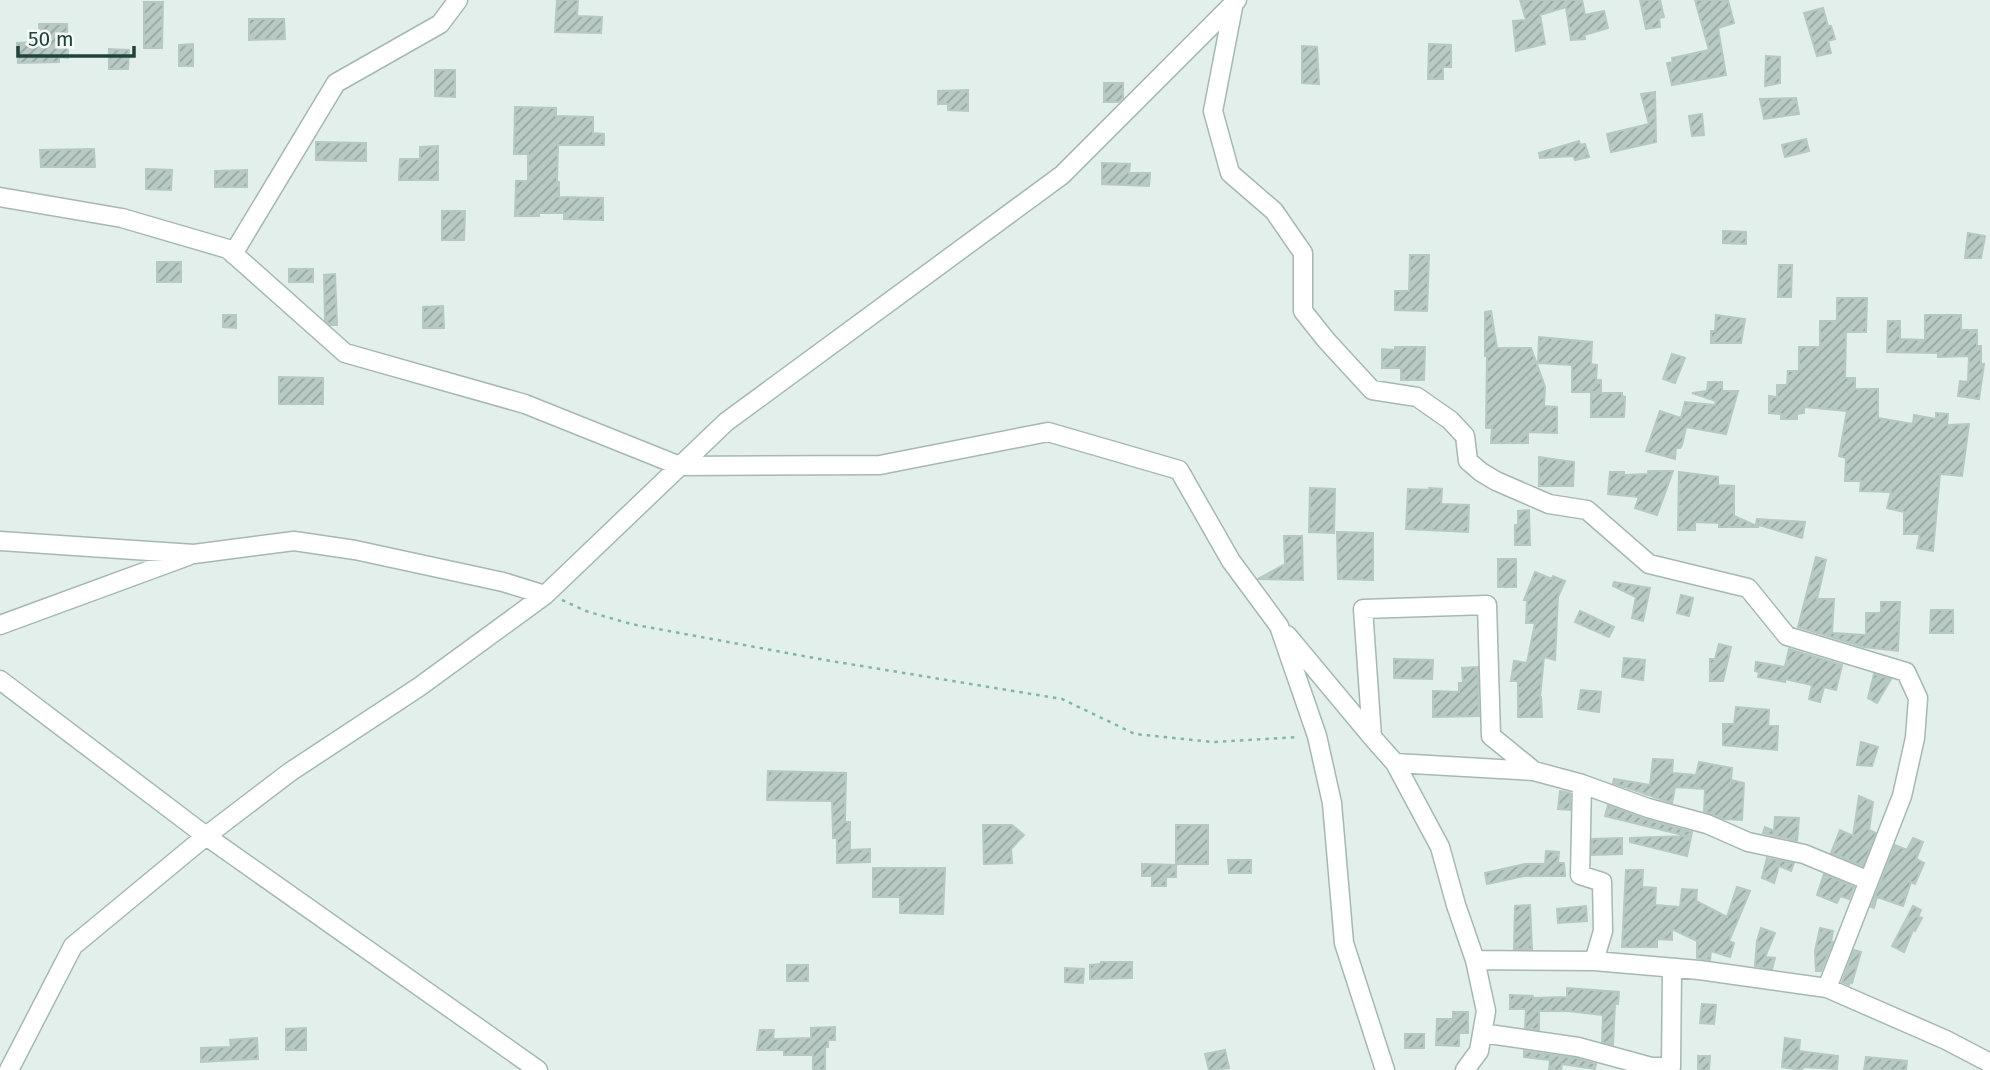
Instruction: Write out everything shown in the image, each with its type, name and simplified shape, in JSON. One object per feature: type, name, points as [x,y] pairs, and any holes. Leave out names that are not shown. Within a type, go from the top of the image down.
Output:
[{"type":"street","points":[[233,254],[336,83],[440,24],[458,0]]},
{"type":"street","points":[[9,1070],[73,946],[206,836],[290,772],[419,687],[545,595],[726,422],[1062,175],[1236,1]]},
{"type":"street","points":[[1236,1],[1213,111],[1230,173],[1274,211],[1303,253],[1303,311],[1372,390],[1417,397],[1450,420],[1465,436],[1468,461],[1480,472],[1549,504],[1587,510],[1649,564],[1748,588],[1787,636],[1906,672],[1918,698],[1915,738],[1902,796],[1827,988]]},
{"type":"street","points":[[0,197],[122,218],[228,249],[345,352],[524,404],[680,466],[880,465],[1048,432],[1179,470],[1231,561],[1279,626],[1395,763],[1440,848],[1475,960],[1486,1011],[1479,1051],[1465,1070]]},
{"type":"street","points":[[0,541],[194,554],[293,541],[423,564],[503,582],[545,595]]},
{"type":"street","points":[[0,625],[194,554]]},
{"type":"street","points":[[1372,737],[1363,609],[1488,605],[1491,736],[1534,771]]},
{"type":"street","points":[[1279,626],[1317,736],[1332,803],[1344,943],[1385,1070]]},
{"type":"street","points":[[0,680],[206,836],[538,1070]]},
{"type":"street","points":[[1395,763],[1534,771],[1582,784],[1647,808],[1707,824],[1748,842],[1804,854],[1867,880]]},
{"type":"street","points":[[1582,784],[1580,875],[1602,882],[1602,931],[1594,961]]},
{"type":"street","points":[[1475,960],[1594,961],[1722,973],[1827,988],[1946,1040],[1990,1063]]},
{"type":"street","points":[[1482,1033],[1578,1047],[1651,1067],[1679,1068],[1672,970]]},
{"type":"path","points":[[545,595],[631,624],[825,660],[1062,699],[1135,734],[1213,743],[1317,736]]},
{"type":"building","points":[[557,0],[578,0],[577,16],[602,17],[601,33],[555,32]]},
{"type":"building","points":[[1520,0],[1582,0],[1585,15],[1604,11],[1608,28],[1584,35],[1585,39],[1571,40],[1566,7],[1540,15],[1545,44],[1516,51],[1513,21],[1526,20]]},
{"type":"building","points":[[1640,0],[1660,0],[1664,17],[1659,18],[1660,27],[1646,29]]},
{"type":"building","points":[[1695,0],[1728,0],[1734,23],[1718,28],[1726,75],[1672,85],[1667,63],[1673,62],[1672,58],[1709,50]]},
{"type":"building","points":[[144,2],[163,2],[162,48],[144,48]]},
{"type":"building","points":[[1823,8],[1835,39],[1828,41],[1831,53],[1817,56],[1804,13]]},
{"type":"building","points":[[249,19],[284,19],[285,39],[249,40]]},
{"type":"building","points":[[39,24],[67,24],[68,58],[59,57],[59,62],[18,63],[17,43],[40,42]]},
{"type":"building","points":[[193,44],[193,66],[179,66],[179,45]]},
{"type":"building","points":[[1429,44],[1451,45],[1451,67],[1443,67],[1443,79],[1428,79]]},
{"type":"building","points":[[1302,46],[1317,47],[1319,84],[1302,83]]},
{"type":"building","points":[[109,49],[129,50],[128,69],[109,69]]},
{"type":"building","points":[[1766,56],[1780,57],[1780,83],[1765,86]]},
{"type":"building","points":[[435,70],[455,70],[455,97],[435,96]]},
{"type":"building","points":[[1104,83],[1123,83],[1123,98],[1118,102],[1104,102]]},
{"type":"building","points":[[968,90],[968,111],[948,110],[948,104],[938,104],[938,91]]},
{"type":"building","points":[[1655,92],[1656,142],[1611,152],[1607,134],[1649,124],[1641,94]]},
{"type":"building","points":[[1796,98],[1799,114],[1764,119],[1760,99]]},
{"type":"building","points":[[515,107],[556,108],[556,116],[593,117],[593,133],[604,134],[604,145],[558,145],[557,182],[559,197],[603,198],[603,220],[564,219],[564,213],[515,216],[516,181],[528,181],[528,154],[514,154]]},
{"type":"building","points":[[1702,114],[1704,135],[1692,136],[1689,116]]},
{"type":"building","points":[[1806,139],[1809,151],[1785,157],[1782,145]]},
{"type":"building","points":[[1579,141],[1580,145],[1585,144],[1589,157],[1575,160],[1573,156],[1540,158],[1539,153]]},
{"type":"building","points":[[316,142],[366,143],[366,161],[316,160]]},
{"type":"building","points":[[438,146],[438,180],[399,180],[400,159],[420,159],[420,147]]},
{"type":"building","points":[[94,149],[95,167],[41,167],[40,150]]},
{"type":"building","points":[[1102,163],[1130,164],[1129,173],[1150,173],[1149,186],[1102,184]]},
{"type":"building","points":[[146,169],[172,170],[171,190],[146,189]]},
{"type":"building","points":[[247,170],[247,187],[215,187],[215,171]]},
{"type":"building","points":[[442,211],[465,211],[464,240],[442,240]]},
{"type":"building","points":[[1723,231],[1746,232],[1746,244],[1723,243]]},
{"type":"building","points":[[1968,233],[1985,236],[1981,258],[1965,258]]},
{"type":"building","points":[[1410,255],[1429,255],[1427,311],[1395,310],[1395,291],[1409,291]]},
{"type":"building","points":[[157,262],[181,262],[181,282],[157,282]]},
{"type":"building","points":[[1779,265],[1792,265],[1791,297],[1778,297]]},
{"type":"building","points":[[289,269],[313,269],[313,282],[289,282]]},
{"type":"building","points":[[335,274],[337,325],[330,325],[325,320],[324,275]]},
{"type":"building","points":[[1837,298],[1867,298],[1866,332],[1846,332],[1845,378],[1855,378],[1855,389],[1878,389],[1878,418],[1913,424],[1914,415],[1936,419],[1936,413],[1948,414],[1947,425],[1969,424],[1962,476],[1940,474],[1933,551],[1917,548],[1920,534],[1904,534],[1904,512],[1887,508],[1891,492],[1860,491],[1861,481],[1845,481],[1846,458],[1839,456],[1847,411],[1804,407],[1804,413],[1797,414],[1797,419],[1781,419],[1781,414],[1769,413],[1769,396],[1777,397],[1777,385],[1787,385],[1788,371],[1799,371],[1799,347],[1820,347],[1820,321],[1837,321]]},
{"type":"building","points":[[443,306],[444,328],[423,328],[423,307]]},
{"type":"building","points":[[1491,311],[1497,348],[1531,348],[1545,387],[1544,406],[1557,407],[1557,433],[1528,432],[1528,443],[1491,443],[1492,428],[1486,428],[1485,312]]},
{"type":"building","points":[[223,315],[236,315],[236,328],[223,327]]},
{"type":"building","points":[[1716,315],[1745,319],[1741,343],[1711,343],[1711,331],[1715,331]]},
{"type":"building","points":[[1925,315],[1961,315],[1961,330],[1977,330],[1977,346],[1981,346],[1981,364],[1984,364],[1979,399],[1958,396],[1960,381],[1968,382],[1969,356],[1938,357],[1938,353],[1887,352],[1888,321],[1900,321],[1900,339],[1925,340]]},
{"type":"building","points":[[1539,337],[1592,342],[1591,364],[1597,365],[1596,380],[1601,380],[1601,392],[1572,392],[1572,365],[1538,363]]},
{"type":"building","points":[[1395,347],[1425,347],[1424,380],[1401,380],[1401,368],[1382,368],[1382,349],[1395,350]]},
{"type":"building","points":[[1672,354],[1685,358],[1675,383],[1663,379]]},
{"type":"building","points":[[279,377],[323,378],[323,404],[279,404]]},
{"type":"building","points":[[1708,382],[1722,382],[1722,391],[1738,391],[1726,434],[1686,427],[1682,445],[1676,448],[1675,459],[1646,451],[1660,411],[1681,418],[1685,402],[1715,405],[1716,401],[1692,393],[1707,391]]},
{"type":"building","points":[[1591,393],[1622,393],[1625,397],[1624,417],[1591,417]]},
{"type":"building","points":[[1539,457],[1574,462],[1573,486],[1539,486]]},
{"type":"building","points":[[1648,471],[1673,471],[1657,515],[1635,508],[1639,497],[1608,494],[1610,472],[1624,472],[1624,475],[1648,474]]},
{"type":"building","points":[[1679,472],[1718,477],[1718,485],[1734,486],[1734,516],[1759,527],[1719,527],[1719,523],[1695,522],[1695,530],[1678,530]]},
{"type":"building","points":[[1310,488],[1335,489],[1334,533],[1309,532]]},
{"type":"building","points":[[1408,489],[1442,489],[1441,504],[1469,505],[1468,532],[1406,529]]},
{"type":"building","points":[[1529,510],[1530,545],[1515,545],[1518,511]]},
{"type":"building","points":[[1757,519],[1805,522],[1802,538],[1756,524]]},
{"type":"building","points":[[1337,532],[1373,533],[1373,580],[1338,579]]},
{"type":"building","points":[[1284,536],[1302,536],[1303,580],[1258,579],[1285,564]]},
{"type":"building","points":[[1816,557],[1826,560],[1817,599],[1834,599],[1832,633],[1866,635],[1866,613],[1881,613],[1881,602],[1900,602],[1898,651],[1864,647],[1798,627]]},
{"type":"building","points":[[1498,559],[1516,559],[1516,587],[1498,587]]},
{"type":"building","points":[[1535,572],[1565,581],[1558,597],[1555,660],[1544,657],[1540,697],[1542,717],[1518,717],[1518,681],[1511,681],[1514,661],[1527,663],[1535,623],[1526,623],[1527,600],[1524,600]]},
{"type":"building","points":[[1614,582],[1650,588],[1643,621],[1632,618],[1636,597],[1613,586]]},
{"type":"building","points":[[1681,595],[1693,598],[1689,616],[1677,613]]},
{"type":"building","points":[[1931,610],[1953,610],[1953,633],[1930,633]]},
{"type":"building","points":[[1580,611],[1614,627],[1609,637],[1575,622]]},
{"type":"building","points":[[1719,644],[1731,647],[1723,681],[1710,681],[1710,659],[1715,659]]},
{"type":"building","points":[[1789,649],[1842,665],[1836,690],[1824,687],[1820,702],[1809,699],[1812,685],[1758,677],[1759,672],[1755,671],[1756,662],[1785,667]]},
{"type":"building","points":[[1624,658],[1645,660],[1643,680],[1622,677]]},
{"type":"building","points":[[1394,659],[1433,660],[1432,679],[1394,678]]},
{"type":"building","points":[[1478,667],[1479,716],[1433,717],[1433,691],[1459,692],[1459,683],[1463,683],[1462,668]]},
{"type":"building","points":[[1874,674],[1891,679],[1877,703],[1868,698]]},
{"type":"building","points":[[1581,690],[1601,692],[1599,712],[1578,709]]},
{"type":"building","points":[[1736,707],[1769,710],[1768,726],[1778,726],[1777,750],[1723,745],[1723,724],[1734,724]]},
{"type":"building","points":[[1861,742],[1878,747],[1872,766],[1857,765]]},
{"type":"building","points":[[1653,759],[1673,760],[1672,773],[1696,775],[1699,762],[1732,768],[1731,780],[1744,783],[1742,820],[1724,819],[1704,811],[1705,789],[1675,787],[1672,803],[1613,783],[1614,779],[1650,785]]},
{"type":"building","points":[[768,771],[846,773],[845,822],[850,822],[850,850],[870,849],[870,862],[837,863],[832,801],[767,800]]},
{"type":"building","points":[[1560,791],[1570,793],[1570,810],[1558,809]]},
{"type":"building","points":[[1859,796],[1873,802],[1869,830],[1876,833],[1863,866],[1831,853],[1840,830],[1853,836]]},
{"type":"building","points":[[1608,805],[1692,832],[1687,856],[1630,842],[1630,838],[1687,836],[1605,816]]},
{"type":"building","points":[[1775,817],[1799,818],[1797,841],[1763,833],[1765,827],[1774,831]]},
{"type":"building","points":[[983,825],[1012,825],[1024,835],[1011,849],[1012,863],[984,864]]},
{"type":"building","points":[[1176,825],[1208,825],[1208,864],[1176,864]]},
{"type":"building","points":[[1622,838],[1622,854],[1592,855],[1592,839]]},
{"type":"building","points":[[1913,838],[1923,842],[1916,859],[1924,863],[1915,884],[1911,882],[1903,906],[1877,897],[1874,908],[1871,907],[1895,845],[1907,850]]},
{"type":"building","points":[[1546,851],[1559,852],[1558,863],[1564,863],[1565,876],[1524,876],[1487,884],[1485,873],[1525,864],[1545,864]]},
{"type":"building","points":[[1767,858],[1794,863],[1791,871],[1779,866],[1774,883],[1762,878]]},
{"type":"building","points":[[1228,860],[1251,860],[1251,873],[1229,873]]},
{"type":"building","points":[[1142,864],[1176,865],[1176,877],[1166,877],[1166,886],[1152,886],[1152,876],[1142,876]]},
{"type":"building","points":[[873,868],[945,868],[943,914],[900,913],[900,897],[873,897]]},
{"type":"building","points":[[1626,870],[1643,870],[1642,887],[1656,888],[1655,905],[1680,907],[1682,889],[1697,890],[1696,901],[1727,917],[1737,887],[1750,891],[1729,941],[1734,943],[1730,957],[1711,951],[1710,960],[1697,958],[1697,941],[1672,929],[1672,940],[1657,939],[1657,947],[1622,947]]},
{"type":"building","points":[[1824,874],[1854,887],[1849,899],[1840,896],[1837,903],[1817,895]]},
{"type":"building","points":[[1530,905],[1532,949],[1514,949],[1515,906]]},
{"type":"building","points":[[1586,906],[1587,921],[1558,923],[1557,909]]},
{"type":"building","points":[[1913,906],[1921,910],[1918,917],[1922,918],[1915,931],[1913,930],[1904,952],[1892,946]]},
{"type":"building","points":[[1761,928],[1775,933],[1765,957],[1775,958],[1772,969],[1755,966]]},
{"type":"building","points":[[1820,928],[1833,931],[1833,942],[1821,971],[1816,971],[1815,951]]},
{"type":"building","points":[[1854,950],[1861,952],[1852,983],[1849,985],[1842,982]]},
{"type":"building","points":[[1101,962],[1132,962],[1132,978],[1090,979],[1090,965]]},
{"type":"building","points":[[787,965],[808,965],[808,981],[787,981]]},
{"type":"building","points":[[1065,968],[1084,969],[1083,983],[1065,982]]},
{"type":"building","points":[[1567,988],[1619,992],[1618,1004],[1615,1004],[1613,1045],[1602,1042],[1603,1015],[1539,1011],[1539,1030],[1525,1028],[1526,1009],[1510,1009],[1510,995],[1533,998],[1567,997]]},
{"type":"building","points":[[1702,1004],[1716,1005],[1714,1024],[1700,1023]]},
{"type":"building","points":[[1453,1012],[1468,1012],[1468,1033],[1459,1033],[1459,1046],[1436,1045],[1437,1019],[1453,1019]]},
{"type":"building","points":[[835,1027],[835,1040],[828,1040],[828,1047],[825,1047],[825,1070],[813,1070],[813,1055],[784,1055],[784,1050],[757,1050],[760,1030],[774,1030],[773,1039],[811,1038],[811,1028]]},
{"type":"building","points":[[306,1028],[306,1050],[286,1050],[286,1029]]},
{"type":"building","points":[[1405,1034],[1424,1034],[1424,1048],[1405,1048]]},
{"type":"building","points":[[257,1038],[258,1059],[201,1062],[201,1048],[231,1047],[230,1040]]},
{"type":"building","points":[[1785,1038],[1800,1040],[1799,1051],[1838,1056],[1837,1069],[1804,1067],[1801,1070],[1782,1067]]},
{"type":"building","points":[[1225,1050],[1229,1068],[1209,1070],[1205,1054]]},
{"type":"building","points":[[1524,1051],[1576,1058],[1596,1064],[1595,1069],[1562,1064],[1561,1070],[1549,1070],[1550,1060],[1524,1057]]},
{"type":"building","points":[[1698,1056],[1710,1056],[1709,1070],[1698,1070]]},
{"type":"building","points":[[1866,1057],[1907,1061],[1906,1070],[1864,1070]]}]
